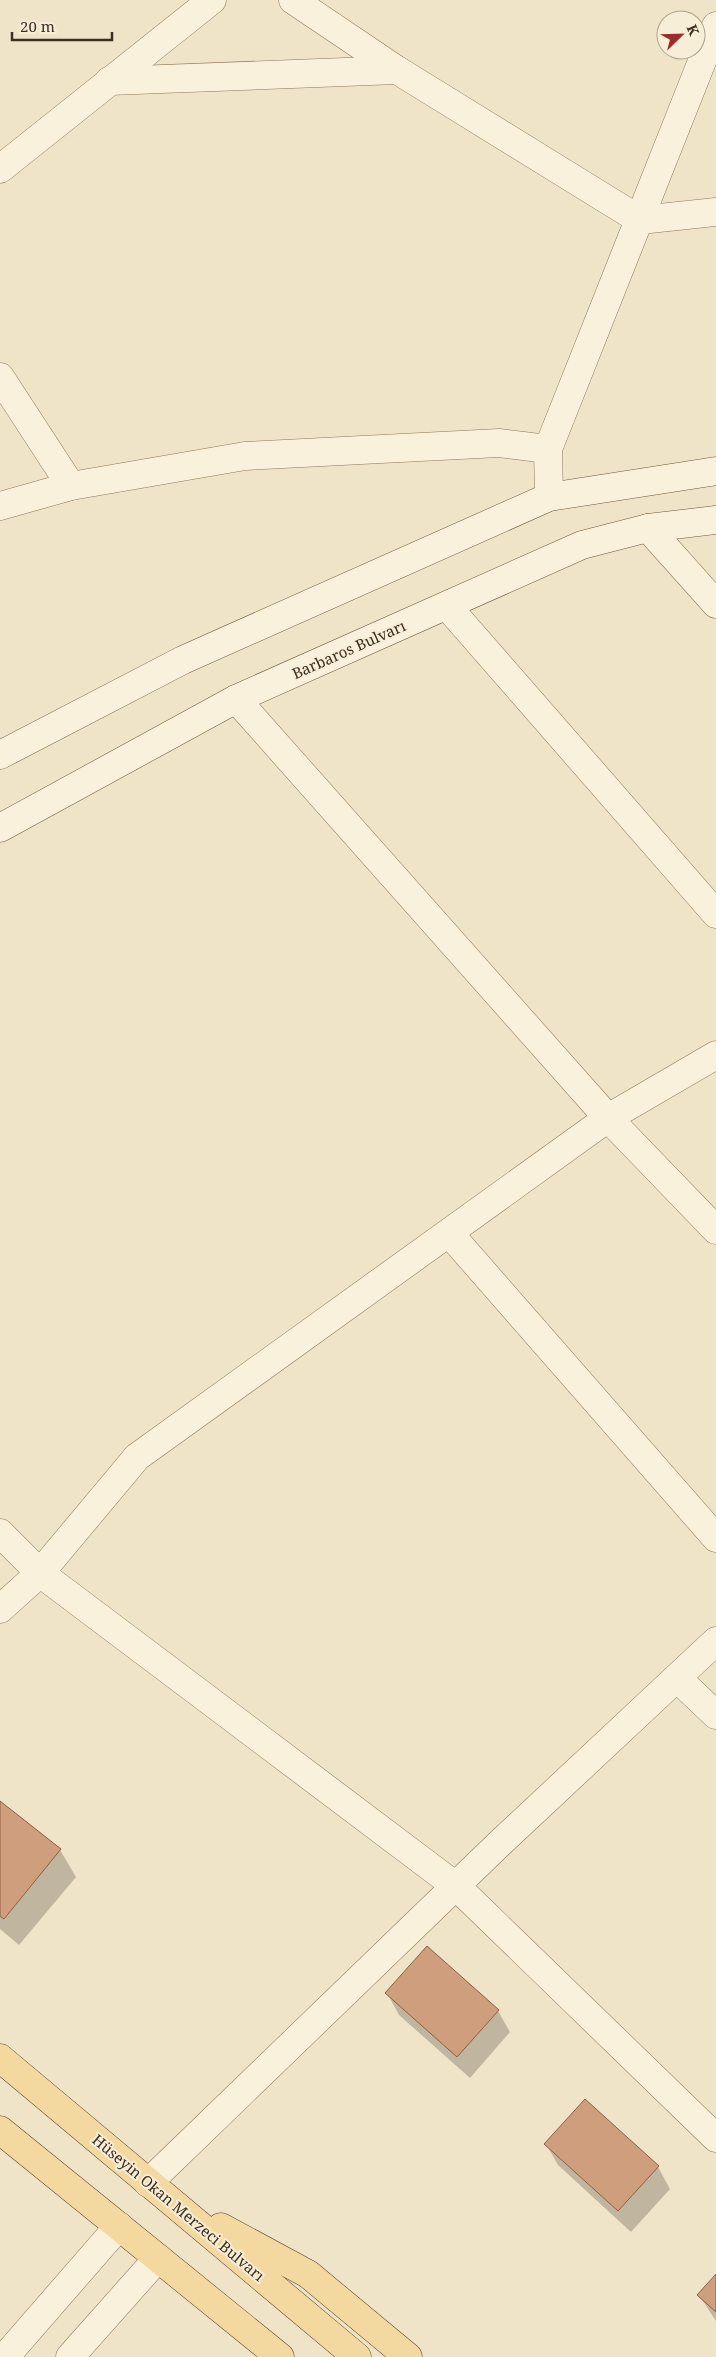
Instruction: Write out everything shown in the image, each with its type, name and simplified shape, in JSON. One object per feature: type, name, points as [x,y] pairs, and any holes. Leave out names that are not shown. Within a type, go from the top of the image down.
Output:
[{"type":"main road","name":"Hüseyin Okan Merzeci Bulvarı","points":[[0,2058],[357,2357]]},
{"type":"main road","points":[[0,2130],[280,2357]]},
{"type":"main road","points":[[170,2200],[308,2274],[408,2357]]},
{"type":"main road","points":[[162,2261],[249,2357]]},
{"type":"street","points":[[0,169],[212,0]]},
{"type":"street","points":[[293,0],[397,70],[640,220],[716,212]]},
{"type":"street","points":[[548,497],[548,449],[716,26]]},
{"type":"street","points":[[109,81],[397,70]]},
{"type":"street","points":[[0,377],[72,486]]},
{"type":"street","points":[[0,506],[72,486],[245,456],[499,443],[548,449]]},
{"type":"street","points":[[0,755],[183,660],[548,497],[716,471]]},
{"type":"street","name":"Barbaros Bulvarı","points":[[0,828],[236,699],[448,607],[582,545],[648,528],[716,520]]},
{"type":"street","points":[[648,528],[716,604]]},
{"type":"street","points":[[448,607],[716,914]]},
{"type":"street","points":[[236,699],[608,1118],[716,1230]]},
{"type":"street","points":[[0,1610],[40,1573],[137,1457],[608,1118],[716,1054]]},
{"type":"street","points":[[449,1234],[716,1538]]},
{"type":"street","points":[[0,1533],[40,1573],[457,1887],[716,2138]]},
{"type":"street","points":[[148,2183],[457,1887],[499,1844],[716,1641]]},
{"type":"street","points":[[677,1678],[716,1715]]},
{"type":"street","points":[[5,2357],[119,2226]]},
{"type":"street","points":[[70,2357],[162,2261]]},
{"type":"building","points":[[0,1801],[61,1849],[4,1919],[0,1916]]},
{"type":"building","points":[[427,1946],[499,2010],[457,2057],[385,1993]]},
{"type":"building","points":[[585,2099],[659,2166],[618,2211],[544,2144]]},
{"type":"building","points":[[716,2274],[716,2312],[697,2295]]}]
